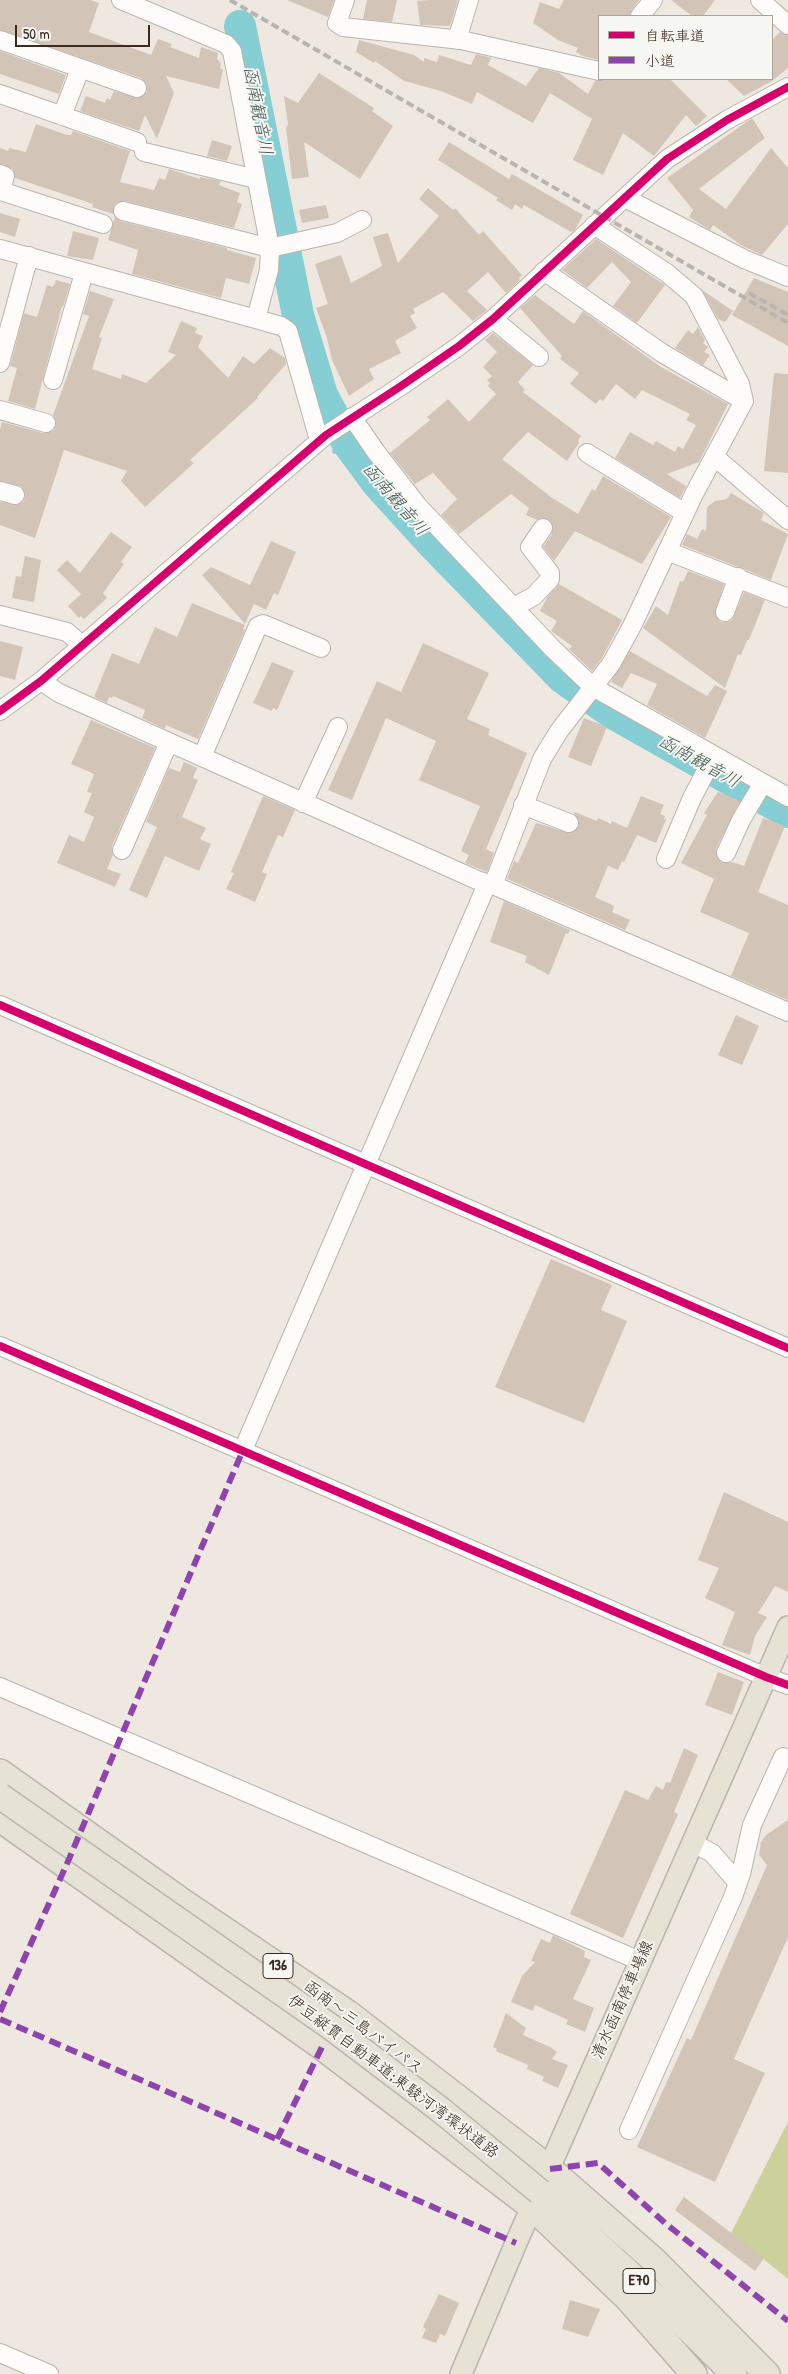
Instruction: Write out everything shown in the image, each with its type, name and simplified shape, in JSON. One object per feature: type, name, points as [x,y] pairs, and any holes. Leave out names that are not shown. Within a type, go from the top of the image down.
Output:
[{"type":"highway","name":"函南～三島バイパス","points":[[0,1772],[179,1899],[348,2013],[550,2169],[655,2261],[767,2374]]},
{"type":"highway","name":"伊豆縦貫自動車道;東駿河湾環状道路","points":[[0,1796],[323,2021],[442,2111],[536,2189],[610,2255],[734,2374]]},
{"type":"highway","name":"136","points":[[0,1819],[322,2047],[533,2208]]},
{"type":"highway","points":[[533,2208],[628,2299],[694,2374]]},
{"type":"main road","name":"清水函南停車場線","points":[[461,2374],[516,2242],[533,2208],[788,1627]]},
{"type":"street","points":[[121,0],[226,44],[232,51],[256,179],[273,248],[256,319]]},
{"type":"street","points":[[345,0],[337,23],[343,27],[457,40],[598,71]]},
{"type":"street","points":[[457,40],[468,0]]},
{"type":"street","points":[[641,15],[653,0]]},
{"type":"street","points":[[760,0],[788,25]]},
{"type":"street","points":[[0,40],[137,88]]},
{"type":"street","points":[[62,116],[80,68]]},
{"type":"street","points":[[0,711],[41,681],[322,438],[408,382],[493,319],[667,159],[702,135],[788,87]]},
{"type":"street","points":[[0,94],[140,147],[256,179]]},
{"type":"street","points":[[0,174],[5,176],[2,191],[103,224]]},
{"type":"street","points":[[625,198],[744,259],[788,277]]},
{"type":"street","points":[[123,210],[273,248],[337,233],[362,220]]},
{"type":"street","points":[[243,1450],[523,805],[551,745],[611,664],[632,626],[685,513],[744,401],[740,384],[694,296],[667,273],[594,225]]},
{"type":"street","points":[[0,249],[256,319],[288,331],[322,438]]},
{"type":"street","points":[[0,363],[29,256]]},
{"type":"street","points":[[544,271],[662,354],[744,401]]},
{"type":"street","points":[[53,380],[84,273]]},
{"type":"street","points":[[493,319],[539,357]]},
{"type":"street","points":[[0,410],[46,423]]},
{"type":"street","points":[[351,418],[418,506],[593,688],[709,764],[757,790],[786,792]]},
{"type":"street","points":[[587,453],[685,513]]},
{"type":"street","points":[[716,457],[788,520]]},
{"type":"street","points":[[514,607],[534,596],[550,579],[550,573],[531,551],[530,547],[543,528]]},
{"type":"street","points":[[667,551],[788,598]]},
{"type":"street","points":[[725,612],[738,577]]},
{"type":"street","points":[[0,615],[67,632],[82,646]]},
{"type":"street","points":[[202,758],[258,626],[262,624],[321,648]]},
{"type":"street","points":[[41,681],[58,693],[202,758],[788,1012]]},
{"type":"street","points":[[304,802],[338,726]]},
{"type":"street","points":[[122,850],[169,742]]},
{"type":"street","points":[[666,859],[709,764]]},
{"type":"street","points":[[726,853],[757,790]]},
{"type":"street","points":[[523,805],[569,823]]},
{"type":"street","points":[[0,1005],[788,1348]]},
{"type":"street","points":[[0,1346],[766,1677],[788,1684]]},
{"type":"street","points":[[0,1687],[640,1961]]},
{"type":"street","points":[[629,2130],[738,1882],[752,1825],[783,1758],[788,1759]]},
{"type":"street","points":[[693,1843],[712,1853],[738,1882]]},
{"type":"street","points":[[0,2353],[49,2374]]},
{"type":"green space","points":[[788,2122],[788,2279],[731,2233]]},
{"type":"building","points":[[0,0],[90,0],[99,3],[89,32],[151,55],[158,39],[172,44],[170,47],[199,58],[201,47],[218,53],[217,59],[221,63],[220,68],[223,70],[219,89],[166,76],[174,93],[157,139],[145,115],[139,131],[80,111],[86,96],[105,103],[107,98],[110,100],[114,91],[138,98],[147,92],[147,86],[141,78],[0,30]]},
{"type":"building","points":[[287,0],[334,0],[328,17]]},
{"type":"building","points":[[367,0],[397,0],[392,22],[363,19]]},
{"type":"building","points":[[458,0],[450,26],[420,25],[417,1]]},
{"type":"building","points":[[564,0],[639,0],[630,15],[598,15],[598,60],[583,56],[576,52],[578,48],[558,40],[533,23],[540,2],[559,9]]},
{"type":"building","points":[[671,0],[715,0],[704,15],[691,15]]},
{"type":"building","points":[[780,32],[788,35],[788,68],[772,81],[744,96],[727,80],[773,80],[773,39]]},
{"type":"building","points":[[359,40],[414,55],[424,62],[424,58],[437,62],[439,55],[471,65],[476,54],[491,58],[488,65],[526,86],[539,68],[559,73],[588,94],[595,81],[600,80],[671,80],[707,116],[696,126],[686,115],[654,156],[623,133],[603,175],[573,160],[592,119],[550,93],[533,123],[477,92],[472,104],[441,91],[404,81],[375,61],[374,63],[356,52]]},
{"type":"building","points":[[0,51],[66,75],[59,94],[0,74]]},
{"type":"building","points":[[319,73],[374,108],[372,111],[393,126],[360,179],[304,142],[309,177],[292,179],[284,96],[298,103]]},
{"type":"building","points":[[752,118],[765,138],[699,189],[726,209],[771,148],[788,168],[788,224],[762,255],[741,245],[713,225],[710,230],[689,217],[693,210],[667,178]]},
{"type":"building","points":[[36,124],[67,135],[71,135],[73,131],[130,151],[120,182],[154,190],[159,178],[165,180],[169,169],[200,179],[200,177],[221,181],[219,185],[240,193],[237,202],[242,204],[234,228],[125,201],[115,204],[113,214],[92,207],[93,204],[15,178],[13,169],[0,164],[0,148],[8,151],[9,148],[26,152]]},
{"type":"building","points":[[212,140],[232,146],[227,161],[207,156]]},
{"type":"building","points":[[449,142],[509,179],[512,174],[583,215],[575,230],[571,232],[524,205],[522,209],[515,204],[512,210],[496,200],[498,198],[438,160]]},
{"type":"building","points":[[428,188],[453,210],[455,208],[479,235],[483,231],[522,275],[519,278],[520,280],[506,293],[488,272],[467,291],[487,310],[473,321],[443,292],[413,309],[415,313],[410,316],[417,328],[395,341],[401,353],[369,369],[374,379],[349,396],[332,360],[327,338],[316,308],[328,304],[315,264],[341,255],[351,283],[382,266],[373,237],[388,233],[398,263],[439,216],[419,199]]},
{"type":"building","points":[[326,205],[329,218],[302,223],[299,210]]},
{"type":"building","points":[[0,213],[20,219],[15,237],[0,232]]},
{"type":"building","points":[[115,217],[120,221],[227,248],[227,250],[256,258],[249,284],[226,278],[221,298],[132,274],[138,250],[108,240]]},
{"type":"building","points":[[73,231],[99,238],[93,260],[67,256]]},
{"type":"building","points":[[596,239],[665,285],[637,323],[613,306],[631,282],[612,262],[587,288],[562,270]]},
{"type":"building","points":[[754,278],[788,292],[788,346],[732,315]]},
{"type":"building","points":[[56,280],[70,284],[62,306],[35,409],[8,401],[17,368],[10,366],[24,313],[37,317],[47,285],[53,287]]},
{"type":"building","points":[[702,290],[733,311],[725,322],[718,319]]},
{"type":"building","points":[[90,291],[114,299],[99,337],[102,338],[92,369],[121,379],[122,374],[146,383],[176,355],[168,352],[181,321],[197,328],[195,333],[203,336],[198,347],[228,378],[243,356],[254,364],[270,348],[285,358],[286,364],[258,398],[190,460],[194,463],[145,507],[121,481],[127,471],[64,450],[35,538],[0,525],[0,502],[17,505],[23,502],[25,497],[22,487],[0,481],[0,430],[2,422],[43,433],[54,430],[56,421],[53,415],[89,316],[83,314]]},
{"type":"building","points":[[535,295],[574,324],[583,311],[661,367],[728,404],[699,462],[667,474],[686,486],[680,498],[615,458],[630,432],[653,445],[656,441],[675,452],[678,446],[683,449],[696,425],[686,420],[690,414],[642,390],[635,399],[616,384],[603,401],[600,399],[596,404],[570,384],[579,373],[560,359],[562,356],[520,308]]},
{"type":"building","points":[[698,327],[705,340],[703,343],[708,347],[704,352],[710,355],[703,365],[675,348],[688,330],[693,334]]},
{"type":"building","points":[[493,333],[533,365],[518,382],[525,390],[523,392],[581,436],[578,440],[579,443],[567,461],[528,432],[502,459],[551,497],[578,514],[592,489],[595,491],[603,476],[671,517],[642,564],[575,531],[554,561],[543,547],[552,534],[552,523],[544,518],[537,520],[526,515],[529,508],[511,494],[459,534],[441,515],[457,499],[433,473],[415,484],[390,453],[430,420],[427,417],[448,399],[469,422],[496,394],[488,386],[490,383],[487,380],[492,376],[483,367],[497,352],[485,340]]},
{"type":"building","points":[[774,373],[788,374],[788,473],[764,471]]},
{"type":"building","points":[[731,493],[764,513],[761,520],[788,534],[771,580],[682,545],[687,534],[697,539],[702,529],[706,531],[707,507],[715,501],[727,499]]},
{"type":"building","points":[[111,532],[132,547],[121,562],[124,564],[103,593],[107,598],[84,619],[81,616],[79,618],[68,606],[81,594],[57,570],[67,560],[80,573]]},
{"type":"building","points":[[271,541],[296,552],[278,595],[274,593],[266,610],[254,604],[245,624],[202,575],[211,567],[250,585]]},
{"type":"building","points":[[25,556],[41,560],[34,602],[12,598],[16,576],[21,577]]},
{"type":"building","points":[[688,571],[724,584],[715,613],[721,622],[732,620],[744,592],[765,600],[749,640],[747,640],[741,655],[738,654],[725,688],[643,628],[656,606],[668,615],[680,581],[683,582]]},
{"type":"building","points":[[559,584],[622,620],[602,658],[592,671],[569,649],[572,646],[551,631],[557,621],[540,611],[548,596]]},
{"type":"building","points":[[192,603],[245,625],[243,629],[245,630],[198,739],[166,725],[165,729],[142,718],[145,710],[113,696],[112,698],[109,697],[107,703],[94,697],[112,653],[139,664],[155,627],[177,637]]},
{"type":"building","points":[[0,641],[23,647],[15,680],[0,676]]},
{"type":"building","points":[[423,643],[489,673],[467,719],[490,729],[488,735],[527,753],[486,849],[494,853],[487,872],[465,863],[469,855],[461,851],[480,806],[419,780],[436,741],[386,718],[352,800],[328,790],[377,681],[401,692]]},
{"type":"building","points":[[630,651],[707,696],[715,685],[727,691],[705,738],[647,705],[657,684],[631,673],[622,688],[611,682]]},
{"type":"building","points":[[272,662],[294,671],[277,710],[273,708],[272,711],[253,703]]},
{"type":"building","points":[[584,718],[607,727],[591,766],[568,757]]},
{"type":"building","points":[[91,720],[155,748],[112,846],[113,855],[107,869],[121,874],[115,887],[57,863],[69,835],[84,842],[94,817],[84,812],[92,793],[87,792],[94,774],[71,764]]},
{"type":"building","points":[[184,762],[197,768],[193,778],[198,780],[182,817],[206,828],[200,839],[211,844],[199,871],[165,856],[147,898],[129,890],[157,827],[146,822],[169,768],[180,772]]},
{"type":"building","points":[[718,792],[740,801],[716,849],[716,854],[721,862],[732,862],[744,866],[763,818],[785,826],[758,892],[788,905],[788,1000],[731,976],[749,933],[700,912],[714,879],[681,863],[707,815],[704,813]]},
{"type":"building","points":[[263,796],[295,810],[283,837],[278,835],[262,872],[267,874],[255,902],[226,889],[234,873],[231,872]]},
{"type":"building","points":[[641,796],[664,805],[660,814],[665,816],[664,819],[666,820],[656,843],[637,835],[618,870],[608,866],[595,897],[614,906],[612,912],[630,920],[625,930],[507,879],[514,861],[518,863],[536,823],[571,833],[579,826],[579,821],[574,814],[575,812],[597,821],[598,818],[611,824],[612,821],[627,828]]},
{"type":"building","points":[[504,901],[570,930],[568,934],[566,933],[549,975],[525,962],[527,956],[490,942]]},
{"type":"building","points":[[736,1015],[759,1026],[742,1065],[718,1055]]},
{"type":"building","points":[[551,1259],[612,1285],[601,1310],[627,1321],[584,1423],[495,1387]]},
{"type":"building","points":[[724,1492],[788,1522],[788,1592],[775,1586],[758,1613],[767,1617],[755,1636],[750,1655],[722,1645],[735,1612],[705,1598],[719,1568],[698,1560]]},
{"type":"building","points":[[718,1672],[744,1682],[732,1715],[705,1705]]},
{"type":"building","points":[[684,1748],[698,1755],[674,1812],[678,1814],[623,1938],[570,1914],[625,1790],[648,1800],[656,1786],[663,1790],[666,1782],[670,1783]]},
{"type":"building","points":[[788,1820],[788,1937],[734,2059],[765,2073],[715,2182],[637,2147],[687,2038],[691,2040],[767,1865],[759,1855],[761,1842],[766,1835]]},
{"type":"building","points":[[553,1935],[585,1951],[584,1957],[591,1960],[573,1999],[594,2008],[585,2032],[566,2024],[568,2020],[535,2005],[533,2011],[511,2002],[522,1976],[535,1962],[531,1961],[541,1939],[550,1943]]},
{"type":"building","points":[[506,2013],[526,2028],[523,2035],[550,2047],[557,2052],[552,2059],[568,2065],[558,2088],[542,2081],[544,2077],[527,2069],[528,2065],[496,2051],[497,2049],[493,2047]]},
{"type":"building","points":[[684,2197],[764,2258],[755,2271],[675,2210]]},
{"type":"building","points":[[439,2294],[459,2303],[445,2336],[440,2334],[436,2343],[422,2338],[426,2329],[423,2327]]},
{"type":"building","points":[[570,2300],[600,2309],[588,2337],[562,2329]]},
{"type":"waterway","name":"函南観音川","points":[[240,26],[298,315],[322,395],[347,442],[378,484],[430,541],[563,678],[611,712],[788,812]]},
{"type":"waterway","points":[[335,451],[347,442]]},
{"type":"railway","points":[[230,0],[788,323]]},
{"type":"railway","points":[[749,293],[788,315]]},
{"type":"marked path","points":[[0,2012],[66,1866],[243,1450]]},
{"type":"marked path","points":[[0,2019],[516,2243]]},
{"type":"marked path","points":[[277,2139],[322,2047]]},
{"type":"marked path","points":[[550,2169],[598,2163],[665,2223],[788,2321]]},
{"type":"cycle path","points":[[0,711],[41,681],[326,435],[459,346],[493,319],[667,159],[727,120],[788,87]]},
{"type":"cycle path","points":[[0,1005],[788,1348]]},
{"type":"cycle path","points":[[0,1346],[788,1685]]}]
